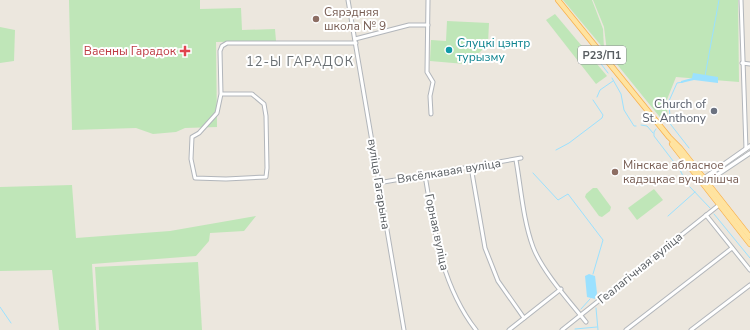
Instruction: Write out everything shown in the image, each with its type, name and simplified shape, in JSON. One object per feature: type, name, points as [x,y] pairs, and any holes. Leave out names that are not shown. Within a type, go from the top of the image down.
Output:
[{"type":"main road","name":"Р23/П1","points":[[558,0],[668,137],[680,148],[719,204],[750,244]]},
{"type":"main road","name":"Р23/П1","points":[[704,182],[750,237]]},
{"type":"street","name":"вуліца Гагарына","points":[[348,0],[404,330]]},
{"type":"street","points":[[428,0],[427,72],[433,82],[430,96],[431,114]]},
{"type":"street","points":[[740,0],[746,149]]},
{"type":"street","points":[[221,94],[252,94],[264,104],[266,116],[266,177],[226,179],[195,178],[191,159],[192,137],[199,133],[217,112],[221,94],[220,51],[222,46],[227,43],[355,41],[409,25],[428,25]]},
{"type":"street","points":[[742,63],[750,64]]},
{"type":"street","points":[[746,120],[750,119]]},
{"type":"street","points":[[704,182],[750,146]]},
{"type":"street","points":[[704,182],[750,153]]},
{"type":"street","name":"Вясёлкавая вуліца","points":[[378,183],[521,158]]},
{"type":"street","points":[[516,160],[524,213],[537,257],[586,322]]},
{"type":"street","points":[[471,167],[485,248],[498,281],[507,296],[524,318]]},
{"type":"street","name":"Горная вуліца","points":[[425,175],[434,228],[442,263],[460,306],[476,330]]},
{"type":"street","name":"Геалагічная вуліца","points":[[562,330],[719,204]]},
{"type":"street","points":[[706,215],[750,270]]},
{"type":"street","points":[[626,330],[732,248]]},
{"type":"street","points":[[692,330],[750,285]]},
{"type":"street","points":[[509,330],[561,289]]},
{"type":"green space","points":[[69,0],[200,0],[200,9],[241,8],[242,30],[275,29],[276,41],[216,42],[217,127],[185,128],[176,132],[153,134],[136,128],[72,130]]},
{"type":"green space","points":[[563,0],[592,0],[603,29],[604,49]]},
{"type":"green space","points":[[593,0],[738,0],[739,82],[676,77],[666,102],[668,117],[663,121],[607,52],[604,27]]},
{"type":"green space","points":[[555,14],[607,76],[596,84],[546,20]]},
{"type":"green space","points":[[447,21],[489,23],[488,44],[470,62],[465,64],[430,61],[431,40],[446,41]]},
{"type":"green space","points":[[0,27],[15,30],[14,61],[0,63]]},
{"type":"green space","points":[[72,185],[76,238],[170,231],[256,216],[244,231],[210,233],[209,241],[196,256],[92,264],[96,330],[59,330],[52,270],[0,271],[0,187]]},
{"type":"green space","points":[[593,188],[597,188],[611,207],[610,211],[602,217],[599,216],[585,197],[586,194]]},
{"type":"green space","points":[[654,189],[663,200],[637,220],[628,208]]},
{"type":"green space","points":[[198,262],[202,330],[99,330],[95,267]]},
{"type":"water","points":[[693,73],[718,77],[718,83],[694,80],[681,83],[681,81],[692,78]]},
{"type":"water","points":[[589,274],[595,276],[597,293],[595,299],[587,297],[585,276]]},
{"type":"waterway","points":[[705,76],[719,0]]},
{"type":"waterway","points":[[598,60],[608,73]]},
{"type":"waterway","points":[[612,78],[621,94],[624,110],[634,126],[636,126]]},
{"type":"waterway","points":[[597,97],[600,90],[613,81]]},
{"type":"waterway","points":[[683,82],[677,83],[669,101],[670,118],[668,121],[689,148]]},
{"type":"waterway","points":[[556,150],[569,143],[602,118],[603,115],[593,100]]},
{"type":"waterway","points":[[641,125],[647,126],[653,133]]},
{"type":"waterway","points":[[656,129],[654,136],[680,170],[686,182]]},
{"type":"waterway","points":[[533,173],[558,200],[568,194],[603,240],[593,274]]},
{"type":"waterway","points":[[690,187],[710,208]]},
{"type":"waterway","points":[[668,216],[695,192]]},
{"type":"waterway","points":[[714,214],[750,258]]},
{"type":"waterway","points":[[581,309],[590,299]]},
{"type":"waterway","points":[[0,307],[11,323]]},
{"type":"waterway","points":[[596,308],[598,330]]},
{"type":"waterway","points":[[575,329],[597,327]]},
{"type":"place","name":"Сярэдняя школа № 9","points":[[316,19]]},
{"type":"place","name":"Слуцкі цэнтр турызму","points":[[449,50]]},
{"type":"place","name":"Ваенны Гарадок","points":[[185,51]]},
{"type":"place","name":"Church of St. Anthony","points":[[714,111]]},
{"type":"place","name":"Мінскае абласное кадэцкае вучылішча","points":[[615,172]]},
{"type":"district","name":"12-Ы ГАРАДОК","points":[[300,62]]}]
